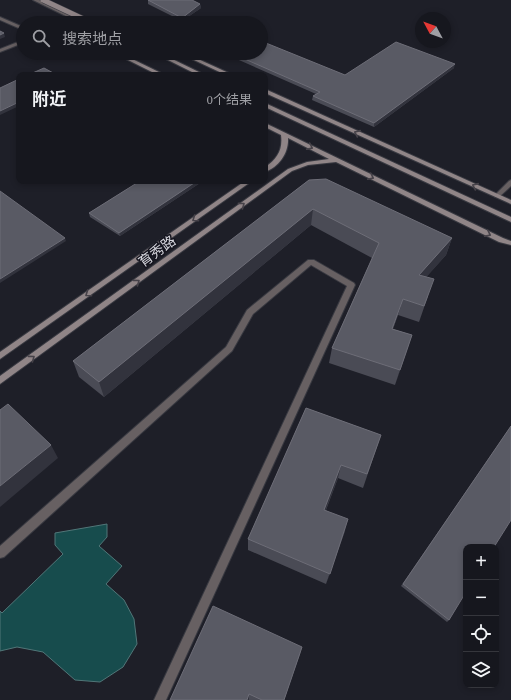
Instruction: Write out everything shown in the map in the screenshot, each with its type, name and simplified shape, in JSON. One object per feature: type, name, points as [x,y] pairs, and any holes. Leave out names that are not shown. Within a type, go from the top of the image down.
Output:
[{"type":"street","points":[[35,0],[65,16]]},
{"type":"street","points":[[43,0],[77,16]]},
{"type":"street","points":[[0,18],[16,26]]},
{"type":"street","points":[[0,51],[16,44]]},
{"type":"street","points":[[131,60],[156,72]]},
{"type":"street","points":[[171,60],[196,72]]},
{"type":"street","points":[[197,60],[223,72]]},
{"type":"street","points":[[268,92],[511,202]]},
{"type":"street","points":[[268,105],[511,220]]},
{"type":"street","points":[[268,126],[501,240],[511,243]]},
{"type":"street","points":[[268,167],[281,156],[286,142],[284,134]]},
{"type":"street","name":"育秀路","points":[[0,381],[290,170],[300,165],[312,162],[336,160]]},
{"type":"street","points":[[496,196],[511,182]]},
{"type":"street","name":"育秀路","points":[[0,356],[245,184]]},
{"type":"street","points":[[0,553],[229,349],[250,312],[311,262],[351,285],[160,700]]},
{"type":"shaded area","points":[[107,524],[107,537],[99,546],[122,566],[106,584],[124,600],[134,619],[137,644],[123,667],[100,682],[75,680],[43,652],[17,647],[0,651],[0,611],[2,613],[63,554],[55,545],[55,533]]},
{"type":"building","points":[[148,0],[192,0],[200,4],[185,16],[178,16]]},
{"type":"building","points":[[396,42],[455,64],[374,123],[313,96],[320,92],[247,60],[268,60],[268,44],[345,75]]},
{"type":"building","points":[[44,68],[51,72],[35,72]]},
{"type":"building","points":[[16,80],[16,103],[0,111],[0,88]]},
{"type":"building","points":[[326,179],[452,238],[419,275],[434,279],[424,306],[403,299],[392,329],[412,335],[400,370],[332,348],[379,243],[313,209],[99,382],[73,361],[309,180]]},
{"type":"building","points":[[135,184],[192,184],[119,233],[89,213]]},
{"type":"building","points":[[0,191],[65,238],[0,279]]},
{"type":"building","points":[[8,404],[51,445],[0,486],[0,410]]},
{"type":"building","points":[[306,408],[381,435],[367,474],[341,465],[324,510],[348,519],[330,574],[248,539]]},
{"type":"building","points":[[511,426],[511,520],[496,544],[463,544],[463,597],[449,620],[403,584]]},
{"type":"building","points":[[213,606],[302,647],[284,700],[262,700],[249,694],[247,700],[170,700]]}]
